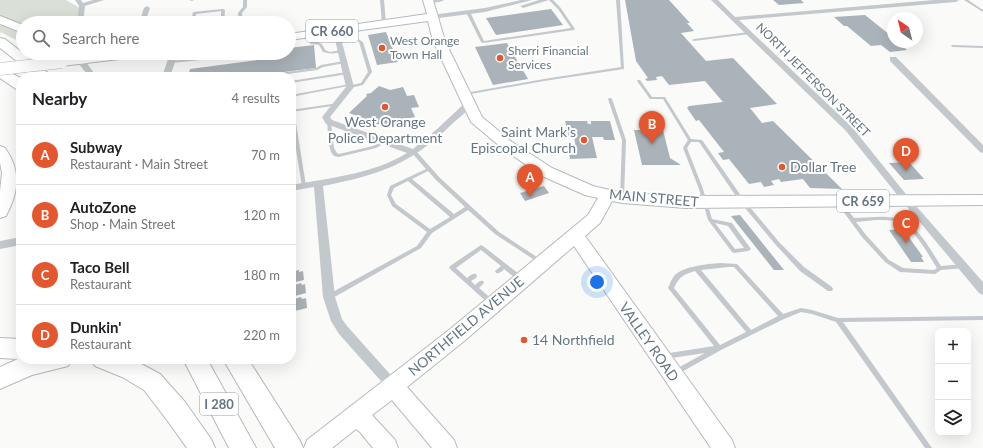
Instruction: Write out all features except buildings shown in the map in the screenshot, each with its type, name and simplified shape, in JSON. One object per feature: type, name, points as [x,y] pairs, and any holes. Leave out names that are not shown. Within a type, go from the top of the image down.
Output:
[{"type":"highway","points":[[0,20],[16,26]]},
{"type":"highway","points":[[0,42],[16,54]]},
{"type":"highway","points":[[25,60],[40,72]]},
{"type":"highway","points":[[0,70],[16,81]]},
{"type":"highway","points":[[0,348],[16,349]]},
{"type":"highway","points":[[0,378],[35,364]]},
{"type":"highway","points":[[116,364],[130,369],[152,382],[176,411],[202,448]]},
{"type":"highway","name":"I 280","points":[[198,364],[243,448]]},
{"type":"highway","name":"I 280","points":[[239,364],[290,448]]},
{"type":"main road","name":"MAIN STREET","points":[[423,4],[431,17],[439,40],[476,119],[507,145],[547,172],[578,186],[615,196],[664,201],[983,200]]},
{"type":"main road","points":[[384,24],[407,14],[423,4]]},
{"type":"main road","name":"CR 660","points":[[296,37],[338,36],[384,24],[431,17]]},
{"type":"main road","points":[[0,70],[58,60]]},
{"type":"main road","points":[[0,151],[7,162],[10,175],[7,196],[0,212]]},
{"type":"main road","name":"NORTHFIELD AVENUE","points":[[321,443],[494,304],[594,219],[615,196]]},
{"type":"main road","name":"VALLEY ROAD","points":[[575,235],[724,448]]},
{"type":"main road","points":[[393,386],[446,448]]},
{"type":"main road","points":[[355,416],[368,426],[387,448]]},
{"type":"street","points":[[81,16],[82,10],[79,3],[101,0]]},
{"type":"street","points":[[423,4],[441,0]]},
{"type":"street","points":[[431,17],[485,10],[528,1],[546,0]]},
{"type":"street","name":"NORTH JEFFERSON STREET","points":[[714,0],[849,129],[906,200],[983,290]]},
{"type":"street","points":[[733,19],[956,0]]},
{"type":"street","points":[[144,16],[147,8]]},
{"type":"street","points":[[338,36],[350,86],[338,104],[326,117],[329,122],[414,152]]},
{"type":"street","points":[[893,59],[983,150]]},
{"type":"street","points":[[72,60],[87,72]]},
{"type":"street","points":[[168,72],[171,62]]},
{"type":"street","points":[[296,187],[386,166],[414,152],[467,99]]},
{"type":"street","points":[[318,183],[328,297],[337,321],[343,330],[393,386]]},
{"type":"street","points":[[0,245],[16,242]]},
{"type":"lane","points":[[240,16],[245,0]]},
{"type":"lane","points":[[382,0],[384,24]]},
{"type":"lane","points":[[468,12],[483,42],[573,29],[559,8],[551,0]]},
{"type":"lane","points":[[467,99],[544,80],[623,68],[618,0]]},
{"type":"lane","points":[[966,0],[983,11]]},
{"type":"lane","points":[[194,16],[194,13],[223,10],[222,16]]},
{"type":"lane","points":[[207,16],[208,12]]},
{"type":"lane","points":[[694,40],[749,33]]},
{"type":"lane","points":[[296,95],[362,84],[370,72],[361,42],[338,36]]},
{"type":"lane","points":[[311,42],[318,42],[321,44],[324,51],[330,53],[341,51]]},
{"type":"lane","points":[[953,46],[983,47]]},
{"type":"lane","points":[[171,62],[191,60]]},
{"type":"lane","points":[[295,72],[317,69],[322,66],[344,62]]},
{"type":"lane","points":[[296,81],[347,73]]},
{"type":"lane","points":[[639,81],[651,98],[664,98],[690,140]]},
{"type":"lane","points":[[610,99],[624,140],[615,196]]},
{"type":"lane","points":[[296,110],[338,104]]},
{"type":"lane","points":[[329,122],[332,148],[335,154],[340,156],[374,148],[385,142]]},
{"type":"lane","points":[[296,136],[304,186]]},
{"type":"lane","points":[[690,140],[700,141],[742,201],[777,243],[802,269],[830,289]]},
{"type":"lane","points":[[690,140],[685,148],[701,189],[710,220],[734,251],[748,249],[730,224],[710,220]]},
{"type":"lane","points":[[414,152],[429,169],[497,232],[541,263]]},
{"type":"lane","points":[[429,169],[392,187],[389,195],[394,205],[430,232]]},
{"type":"lane","points":[[408,179],[454,217]]},
{"type":"lane","points":[[838,201],[864,236],[888,261],[902,270],[937,270],[963,266]]},
{"type":"lane","points":[[328,297],[419,247],[430,232],[469,207]]},
{"type":"lane","points":[[853,220],[885,218],[897,220],[907,224],[921,241],[937,270]]},
{"type":"lane","points":[[494,304],[452,268],[481,247],[522,280]]},
{"type":"lane","points":[[490,263],[495,259]]},
{"type":"lane","points":[[719,348],[671,288],[677,278],[696,268],[735,265],[782,318]]},
{"type":"lane","points":[[498,271],[504,266]]},
{"type":"lane","points":[[696,268],[750,333]]},
{"type":"lane","points":[[467,281],[474,276]]},
{"type":"lane","points":[[475,288],[481,283]]},
{"type":"lane","points":[[672,374],[719,348],[801,310],[838,320],[981,318],[983,325]]},
{"type":"lane","points":[[838,320],[929,448]]},
{"type":"lane","points":[[660,357],[719,348]]},
{"type":"shaded area","points":[[0,0],[66,0],[78,7],[85,16],[16,16],[16,40],[0,32]]},
{"type":"place","name":"West Orange Town Hall","points":[[382,48]]},
{"type":"place","name":"Sherri Financial Services","points":[[500,58]]},
{"type":"place","name":"West Orange Police Department","points":[[385,107]]},
{"type":"place","name":"Saint Mark's Episcopal Church","points":[[584,140]]},
{"type":"place","name":"AutoZone","points":[[652,144]]},
{"type":"place","name":"Dollar Tree","points":[[782,167]]},
{"type":"place","name":"Dunkin'","points":[[906,171]]},
{"type":"place","name":"Subway","points":[[530,197]]},
{"type":"place","name":"Taco Bell","points":[[906,243]]},
{"type":"place","name":"14 Northfield","points":[[524,340]]}]
